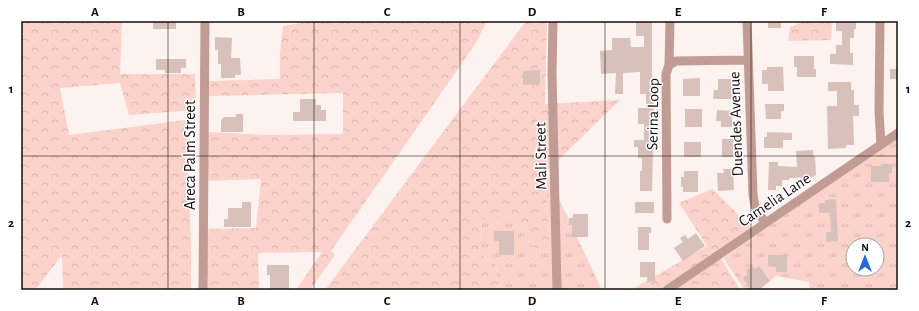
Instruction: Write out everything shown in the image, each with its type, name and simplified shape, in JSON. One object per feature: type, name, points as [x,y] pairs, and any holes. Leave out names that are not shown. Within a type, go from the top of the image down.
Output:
[{"type":"street","name":"Areca Palm Street","points":[[203,290],[205,21]]},
{"type":"street","name":"Mali Street","points":[[553,21],[552,74],[557,290]]},
{"type":"street","points":[[669,65],[670,21]]},
{"type":"street","name":"Duendes Avenue","points":[[747,21],[753,195],[755,206],[765,223]]},
{"type":"street","points":[[880,21],[879,112],[881,144]]},
{"type":"street","name":"Serina Loop","points":[[666,219],[666,74],[669,65],[676,61],[748,60]]},
{"type":"street","name":"Camelia Lane","points":[[667,290],[898,133]]},
{"type":"green space","points":[[21,21],[122,21],[120,74],[195,74],[196,110],[129,115],[120,83],[60,88],[69,135],[186,120],[191,242],[191,290],[63,290],[62,255],[35,290],[21,290]]},
{"type":"green space","points":[[313,21],[487,21],[476,43],[331,251],[335,255],[310,290],[296,290],[322,252],[258,253],[259,289],[205,290],[208,229],[256,228],[261,179],[206,181],[207,132],[266,135],[343,134],[343,93],[208,96],[208,81],[280,79],[280,54],[283,26]]},
{"type":"green space","points":[[526,21],[547,21],[545,104],[620,100],[546,172],[550,253],[532,247],[522,228],[505,215],[482,220],[479,253],[496,265],[499,290],[325,290]]},
{"type":"green space","points":[[805,21],[832,21],[831,40],[788,41],[790,27]]},
{"type":"green space","points":[[896,138],[898,274],[895,290],[810,290],[809,282],[776,276],[759,290],[745,290],[723,258]]},
{"type":"green space","points":[[546,172],[602,290],[499,290],[496,265],[479,253],[482,220],[505,214],[522,228],[532,247],[550,253]]},
{"type":"green space","points":[[712,189],[754,230],[719,255],[740,290],[631,290],[707,246],[679,203]]},
{"type":"building","points":[[153,21],[176,21],[176,29],[153,29]]},
{"type":"building","points":[[636,21],[652,21],[652,78],[657,78],[656,94],[654,94],[653,144],[657,144],[657,150],[653,150],[652,191],[640,191],[640,171],[642,171],[642,158],[638,158],[638,147],[634,147],[634,140],[644,140],[644,124],[638,124],[638,108],[646,108],[646,94],[640,94],[640,72],[623,73],[623,94],[615,94],[616,73],[601,74],[600,51],[612,50],[612,38],[630,38],[631,47],[644,47],[644,36],[636,36]]},
{"type":"building","points":[[768,21],[781,21],[781,28],[768,28]]},
{"type":"building","points":[[836,21],[856,21],[854,38],[850,38],[850,53],[853,53],[853,65],[830,64],[830,54],[836,54],[836,45],[842,45],[842,31],[836,31]]},
{"type":"building","points":[[215,37],[232,38],[231,58],[240,58],[241,75],[235,75],[235,78],[221,78],[221,64],[218,64],[218,50],[215,50]]},
{"type":"building","points":[[794,56],[814,56],[814,69],[816,69],[816,77],[797,77],[797,67],[794,67]]},
{"type":"building","points":[[156,59],[186,59],[186,68],[181,68],[181,73],[165,73],[165,70],[156,70]]},
{"type":"building","points":[[767,67],[783,67],[784,91],[768,91],[768,84],[762,84],[762,70],[767,70]]},
{"type":"building","points":[[890,69],[898,69],[898,79],[890,79]]},
{"type":"building","points":[[540,70],[540,84],[523,85],[523,71]]},
{"type":"building","points":[[700,78],[700,96],[683,96],[683,79]]},
{"type":"building","points":[[718,79],[735,79],[735,99],[713,99],[714,90],[718,90]]},
{"type":"building","points":[[828,82],[851,82],[851,90],[854,90],[854,105],[859,105],[859,116],[853,116],[854,145],[846,145],[846,148],[828,149],[827,106],[837,106],[837,91],[828,91]]},
{"type":"building","points":[[300,99],[316,99],[316,105],[321,105],[321,110],[326,110],[326,121],[293,121],[293,112],[300,112]]},
{"type":"building","points":[[765,104],[784,104],[784,111],[781,111],[781,119],[766,119]]},
{"type":"building","points":[[685,109],[702,109],[702,127],[685,127]]},
{"type":"building","points":[[717,110],[732,111],[732,127],[721,127],[721,121],[716,121]]},
{"type":"building","points":[[236,114],[243,114],[243,132],[221,132],[221,120],[224,117],[236,117]]},
{"type":"building","points":[[767,132],[792,133],[792,140],[783,140],[783,148],[764,148],[764,137],[767,137]]},
{"type":"building","points":[[722,139],[733,139],[733,157],[722,157]]},
{"type":"building","points":[[684,142],[701,142],[701,157],[684,157]]},
{"type":"building","points":[[813,150],[813,156],[815,156],[816,175],[812,177],[789,178],[789,180],[782,180],[782,186],[776,186],[776,190],[768,190],[769,162],[778,162],[778,166],[797,167],[796,151]]},
{"type":"building","points":[[881,164],[892,164],[892,173],[889,173],[889,182],[871,182],[871,166],[881,166]]},
{"type":"building","points":[[723,169],[733,169],[734,190],[718,191],[717,173],[724,173]]},
{"type":"building","points":[[684,171],[698,171],[698,192],[683,192],[683,187],[681,187],[681,177],[684,177]]},
{"type":"building","points":[[836,199],[838,241],[826,242],[826,232],[831,232],[830,213],[819,213],[819,203],[825,203],[825,200]]},
{"type":"building","points":[[242,202],[251,202],[251,227],[224,227],[224,219],[228,219],[228,208],[242,208]]},
{"type":"building","points":[[635,202],[654,202],[654,213],[635,213]]},
{"type":"building","points":[[573,214],[588,214],[588,237],[572,237],[572,225],[569,225],[569,218],[573,218]]},
{"type":"building","points":[[638,227],[651,227],[651,233],[649,233],[649,250],[638,250]]},
{"type":"building","points":[[494,231],[514,231],[514,255],[499,255],[499,241],[494,241]]},
{"type":"building","points":[[696,233],[705,246],[683,261],[674,248],[683,242],[680,238],[685,235],[688,239]]},
{"type":"building","points":[[768,255],[787,255],[787,272],[776,272],[776,266],[768,266]]},
{"type":"building","points":[[640,262],[655,262],[655,281],[647,282],[647,277],[640,277]]},
{"type":"building","points":[[267,265],[289,265],[289,290],[270,290],[270,275],[267,275]]},
{"type":"building","points":[[753,266],[755,269],[759,266],[770,281],[758,290],[752,290],[743,278],[748,274],[746,271]]}]
